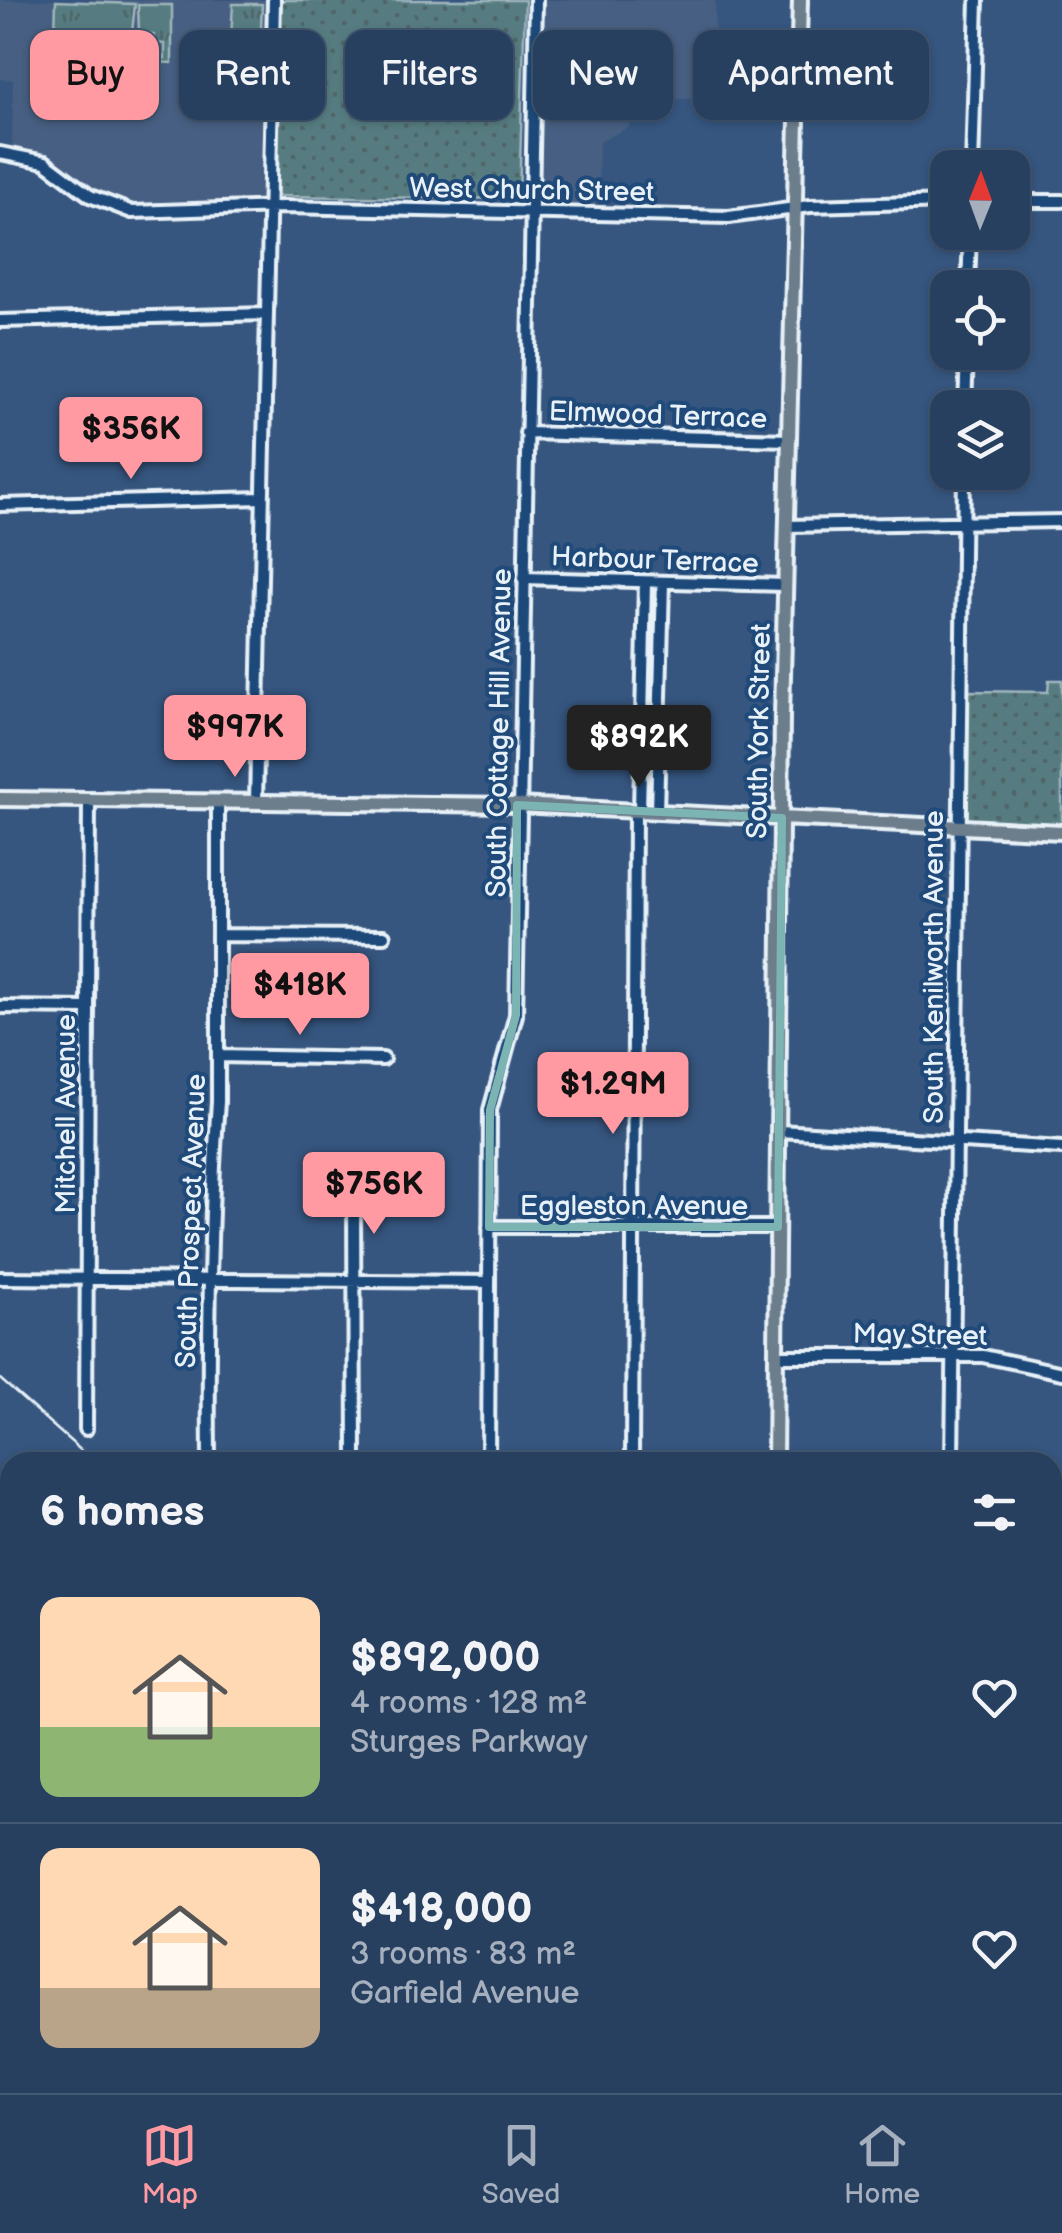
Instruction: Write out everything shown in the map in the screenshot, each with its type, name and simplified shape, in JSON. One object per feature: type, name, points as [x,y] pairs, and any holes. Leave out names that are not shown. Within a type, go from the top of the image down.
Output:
[{"type":"main road","name":"South York Street","points":[[775,1452],[785,586],[800,0]]},
{"type":"main road","points":[[0,798],[517,806],[1062,832]]},
{"type":"street","points":[[256,802],[274,0]]},
{"type":"street","name":"South Cottage Hill Avenue","points":[[488,1452],[490,1110],[516,1015],[517,806],[536,0]]},
{"type":"street","points":[[973,150],[977,0]]},
{"type":"street","name":"West Church Street","points":[[0,152],[37,158],[100,201],[132,212],[531,211],[728,217],[794,208],[930,203]]},
{"type":"street","points":[[1030,202],[1062,201]]},
{"type":"street","points":[[0,321],[267,314]]},
{"type":"street","name":"Elmwood Terrace","points":[[526,433],[789,440]]},
{"type":"street","name":"South Kenilworth Avenue","points":[[952,1452],[963,490]]},
{"type":"street","points":[[0,505],[262,498]]},
{"type":"street","points":[[787,526],[1062,521]]},
{"type":"street","name":"Harbour Terrace","points":[[523,578],[785,586]]},
{"type":"street","points":[[632,1452],[638,811],[645,582]]},
{"type":"street","points":[[657,812],[663,582]]},
{"type":"street","name":"Mitchell Avenue","points":[[86,1429],[89,800]]},
{"type":"street","name":"South Prospect Avenue","points":[[208,1452],[208,1278],[218,1056],[218,801]]},
{"type":"street","points":[[218,935],[384,936]]},
{"type":"street","points":[[0,1007],[88,1008]]},
{"type":"street","points":[[218,1056],[382,1059]]},
{"type":"street","points":[[779,1131],[1062,1148]]},
{"type":"street","points":[[354,1194],[355,1452]]},
{"type":"street","name":"Eggleston Avenue","points":[[489,1227],[778,1227]]},
{"type":"street","points":[[0,1278],[489,1282]]},
{"type":"street","name":"May Street","points":[[776,1356],[952,1355],[999,1358],[1062,1373]]},
{"type":"highlighted area","points":[[517,805],[782,818],[778,1227],[489,1227],[490,1110],[516,1015]]},
{"type":"shaded area","points":[[0,0],[274,0],[273,30],[179,30],[179,120],[271,120],[269,209],[150,213],[110,206],[54,167],[12,153],[13,80],[0,79]]},
{"type":"shaded area","points":[[544,0],[715,0],[715,30],[693,30],[693,99],[673,99],[673,30],[543,30]]},
{"type":"shaded area","points":[[539,120],[629,120],[629,127],[599,142],[598,208],[536,206]]},
{"type":"green space","points":[[278,0],[525,0],[519,199],[273,196],[275,120],[325,120],[325,30],[277,30]]},
{"type":"green space","points":[[56,1],[135,4],[132,30],[55,30]]},
{"type":"green space","points":[[233,4],[262,4],[261,30],[231,30]]},
{"type":"green space","points":[[138,5],[172,5],[172,63],[159,62],[165,58],[165,44],[159,43],[159,30],[139,30]]},
{"type":"green space","points":[[648,592],[660,593],[655,803],[643,803]]},
{"type":"green space","points":[[1049,680],[1062,680],[1062,826],[962,821],[965,691],[1048,692]]},
{"type":"railway","points":[[0,1379],[83,1452]]}]
